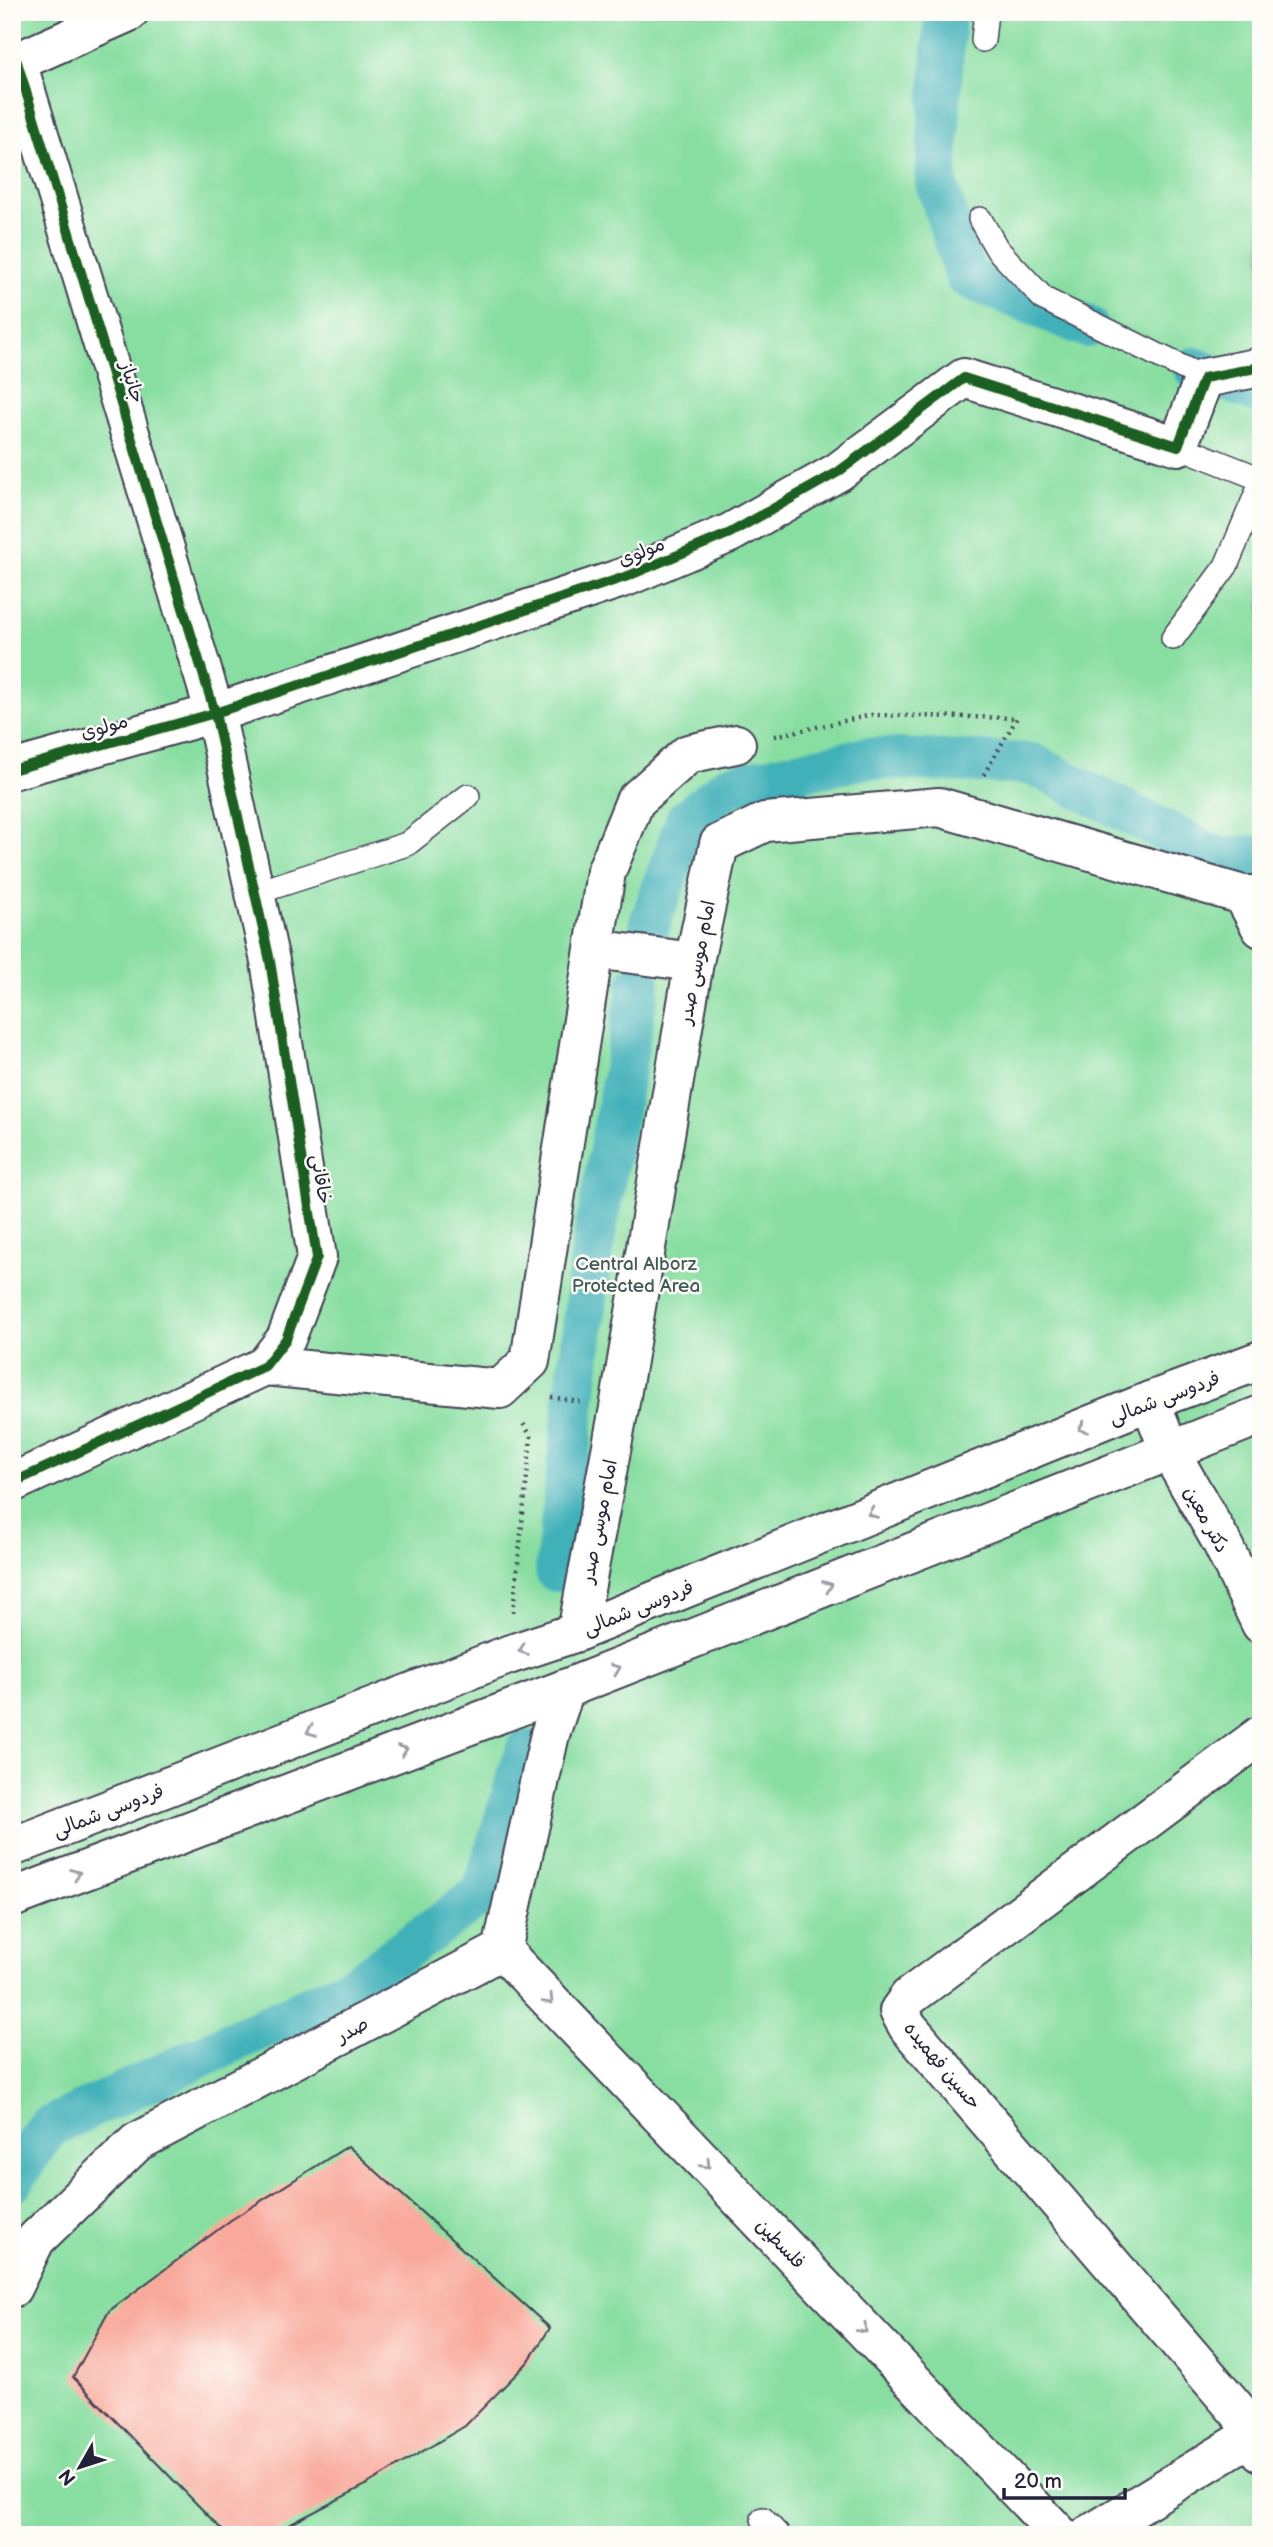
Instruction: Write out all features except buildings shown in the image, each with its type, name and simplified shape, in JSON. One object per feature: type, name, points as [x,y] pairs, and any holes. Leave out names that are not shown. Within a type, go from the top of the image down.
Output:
[{"type":"street","points":[[15,63],[129,12]]},
{"type":"street","name":"جانباز","points":[[15,63],[215,713]]},
{"type":"street","points":[[1178,446],[1204,378],[1261,367]]},
{"type":"street","name":"مولوی","points":[[12,770],[215,713],[628,576],[730,533],[838,472],[964,378],[1178,446]]},
{"type":"street","name":"خاقانی","points":[[12,1483],[265,1366],[286,1339],[317,1257],[270,961],[215,713]]},
{"type":"street","points":[[265,1366],[500,1389],[530,1361],[606,872],[635,801],[688,754],[736,744]]},
{"type":"street","name":"امام موسی صدر","points":[[577,1632],[619,1408],[694,962],[719,844],[765,822],[939,807],[1252,895]]},
{"type":"street","points":[[1252,895],[1261,928]]},
{"type":"street","points":[[594,949],[694,962]]},
{"type":"street","name":"فردوسی شمالی","points":[[12,1847],[508,1655],[577,1632],[1150,1401],[1261,1360]]},
{"type":"street","name":"دکتر معین","points":[[1150,1401],[1170,1452],[1221,1541],[1261,1625]]},
{"type":"street","points":[[12,1898],[565,1689],[1261,1415]]},
{"type":"street","points":[[502,1950],[550,1734],[565,1689]]},
{"type":"street","name":"حسین فهمیده","points":[[1259,2438],[908,2028],[900,2011],[909,1997],[1261,1735]]},
{"type":"street","name":"صدر","points":[[12,2288],[36,2239],[136,2142],[502,1950]]},
{"type":"street","name":"فلسطین","points":[[502,1950],[1060,2535]]},
{"type":"street","points":[[1089,2535],[1259,2438]]},
{"type":"lane","points":[[983,40],[986,12]]},
{"type":"lane","points":[[980,219],[997,249],[1044,299],[1204,378]]},
{"type":"lane","points":[[1173,638],[1226,566],[1261,481],[1178,446]]},
{"type":"lane","points":[[255,893],[407,844],[468,796]]},
{"type":"path","points":[[736,744],[872,715],[1017,718],[963,812]]},
{"type":"path","points":[[500,1389],[619,1408]]},
{"type":"path","points":[[500,1389],[531,1436],[508,1655]]},
{"type":"green space","name":"Central Alborz Protected Area","points":[[12,12],[1261,12],[1261,2535],[12,2535]]},
{"type":"waterway","points":[[945,12],[936,182],[966,277],[1088,327]]},
{"type":"waterway","points":[[1194,368],[1261,394]]},
{"type":"waterway","points":[[650,924],[686,820],[728,786],[866,758],[1032,764],[1218,858],[1261,856]]},
{"type":"waterway","points":[[556,1571],[590,1263],[639,985]]},
{"type":"waterway","points":[[12,2182],[47,2128],[357,1984],[482,1894],[526,1751]]},
{"type":"cycle path","points":[[12,64],[17,62],[215,713],[270,961],[317,1257],[286,1339],[265,1366],[12,1483]]},
{"type":"cycle path","points":[[12,770],[215,713],[628,576],[730,533],[838,472],[964,378],[1178,446],[1204,378],[1261,367]]}]
